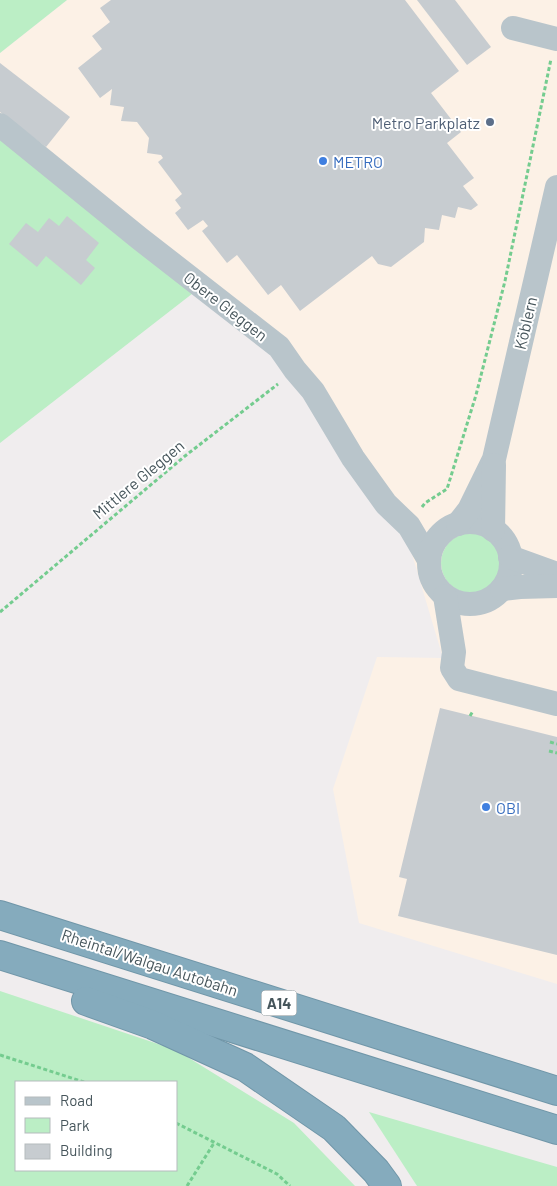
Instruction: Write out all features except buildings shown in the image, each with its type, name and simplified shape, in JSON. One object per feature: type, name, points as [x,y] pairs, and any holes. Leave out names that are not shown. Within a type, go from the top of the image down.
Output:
[{"type":"highway","name":"Rheintal/Walgau Autobahn","points":[[0,915],[557,1091]]},
{"type":"highway","name":"A14","points":[[0,955],[557,1130]]},
{"type":"highway","points":[[26,963],[72,996],[153,1025],[244,1067],[334,1128],[376,1171],[387,1186]]},
{"type":"street","points":[[513,28],[556,39]]},
{"type":"street","name":"Obere Gleggen","points":[[0,125],[139,238],[279,347],[313,391],[353,458],[386,504],[409,526],[429,560]]},
{"type":"street","name":"Köblern","points":[[429,560],[438,538],[469,510],[494,458],[550,245],[557,190]]},
{"type":"street","name":"Köblern","points":[[493,530],[494,458]]},
{"type":"street","points":[[409,526],[452,527],[470,522],[482,524],[493,530],[504,542],[510,557],[510,569],[508,580],[495,596],[479,604],[467,604],[456,602],[446,596],[433,580],[429,560]]},
{"type":"street","points":[[510,557],[557,574]]},
{"type":"street","points":[[502,589],[557,586]]},
{"type":"street","points":[[446,596],[454,652],[452,668],[459,679],[557,704]]},
{"type":"street","points":[[454,652],[479,604]]},
{"type":"path","points":[[409,526],[425,503],[447,489],[476,395],[505,281],[556,39]]},
{"type":"path","name":"Mittlere Gleggen","points":[[0,612],[185,456],[295,370]]},
{"type":"path","points":[[470,716],[472,711]]},
{"type":"path","points":[[550,742],[557,744]]},
{"type":"path","points":[[549,751],[557,753]]},
{"type":"path","points":[[0,1055],[81,1081]]},
{"type":"path","points":[[178,1124],[277,1174],[290,1186]]},
{"type":"path","points":[[187,1186],[214,1143]]},
{"type":"shaded area","points":[[67,0],[557,0],[557,984],[359,923],[333,789],[377,657],[443,658],[405,531],[289,370],[0,120],[0,53]]},
{"type":"green space","points":[[0,0],[67,0],[0,53]]},
{"type":"green space","points":[[0,120],[197,290],[0,443]]},
{"type":"green space","points":[[471,533],[487,538],[492,542],[496,547],[501,563],[496,579],[492,584],[487,588],[471,593],[455,588],[450,584],[446,579],[441,563],[446,547],[450,542],[455,538]]},
{"type":"green space","points":[[0,991],[176,1050],[294,1123],[355,1186],[0,1186]]},
{"type":"green space","points":[[369,1112],[557,1167],[557,1186],[417,1186]]},
{"type":"place","name":"Metro Parkplatz","points":[[490,122]]},
{"type":"place","name":"METRO","points":[[323,161]]},
{"type":"place","name":"OBI","points":[[486,807]]}]
